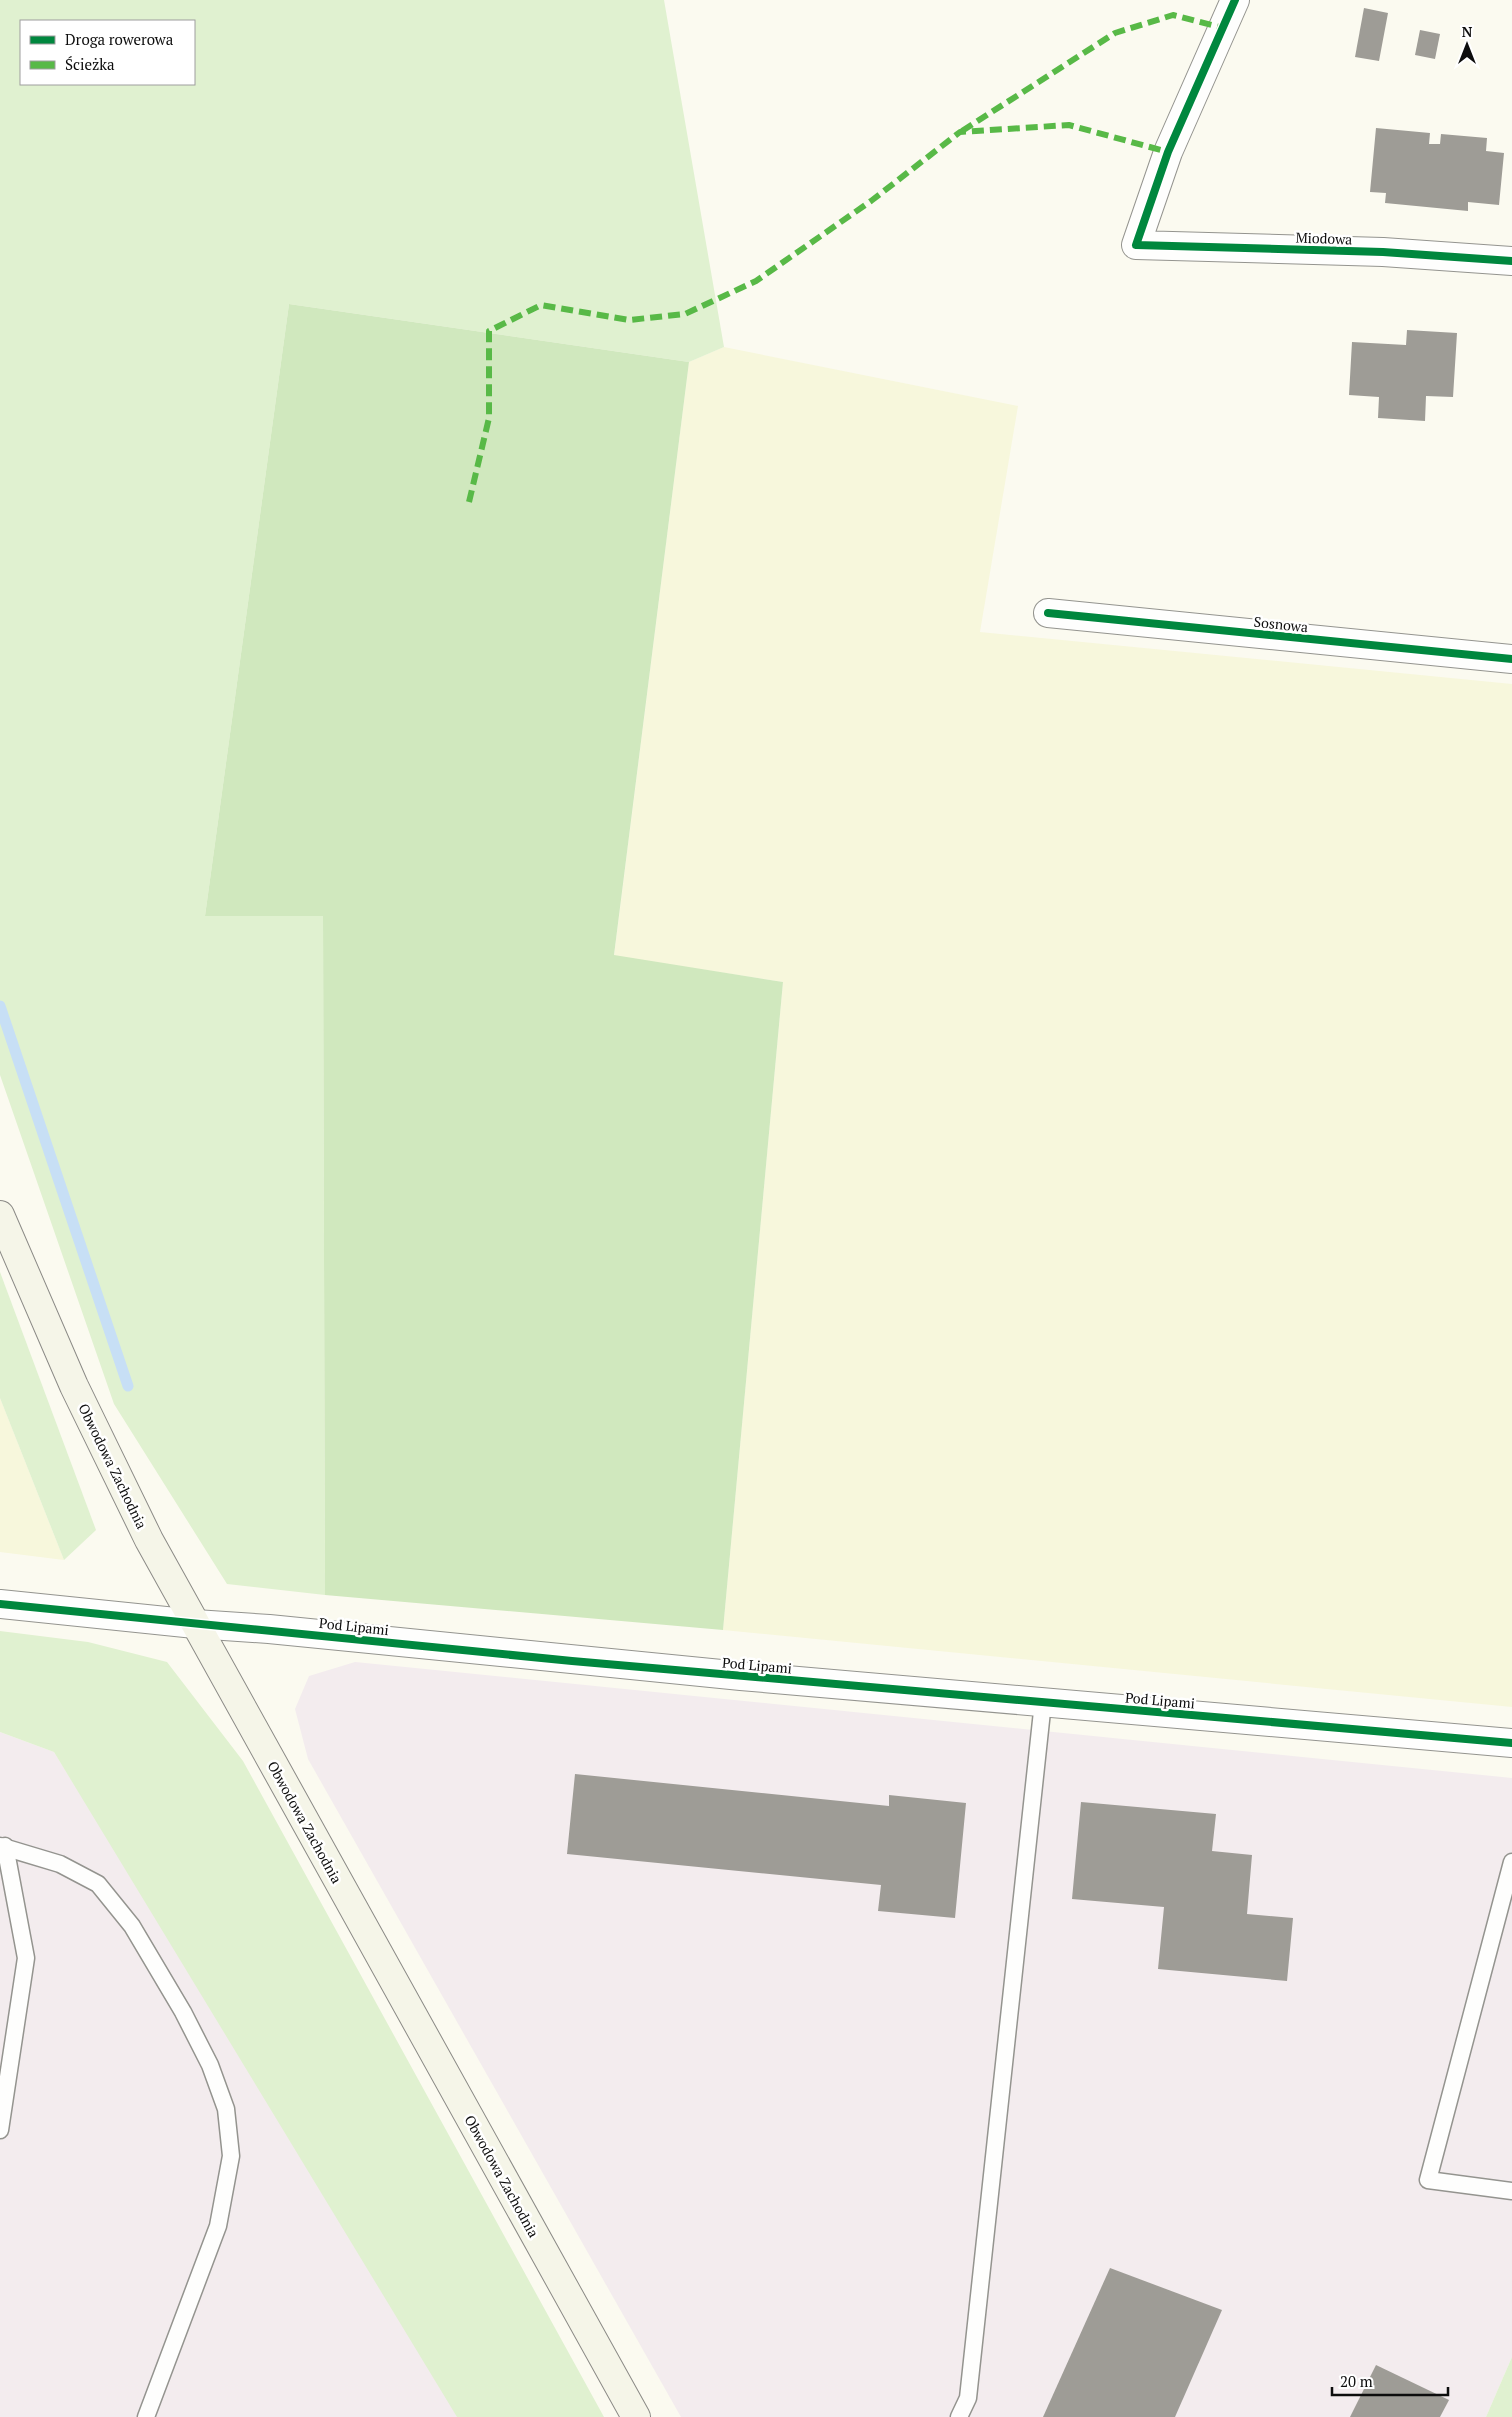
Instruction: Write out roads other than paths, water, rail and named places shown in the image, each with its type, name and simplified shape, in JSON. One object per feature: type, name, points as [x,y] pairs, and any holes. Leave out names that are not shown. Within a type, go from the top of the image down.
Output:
[{"type":"main road","name":"Obwodowa Zachodnia","points":[[0,1215],[74,1386],[150,1540],[636,2417]]},
{"type":"street","name":"Miodowa","points":[[1235,0],[1168,152],[1136,245],[1383,252],[1512,261]]},
{"type":"street","name":"Sosnowa","points":[[1048,613],[1512,659]]},
{"type":"street","name":"Pod Lipami","points":[[0,1604],[741,1676],[1512,1743]]},
{"type":"lane","points":[[959,2417],[968,2398],[1043,1702]]},
{"type":"lane","points":[[0,2130],[26,1958],[2,1846],[60,1864],[98,1884],[132,1926],[183,2012],[210,2065],[226,2109],[231,2156],[218,2226],[146,2417]]},
{"type":"lane","points":[[1512,1862],[1428,2180],[1512,2191]]},
{"type":"waterway","points":[[0,1006],[128,1386]]}]
